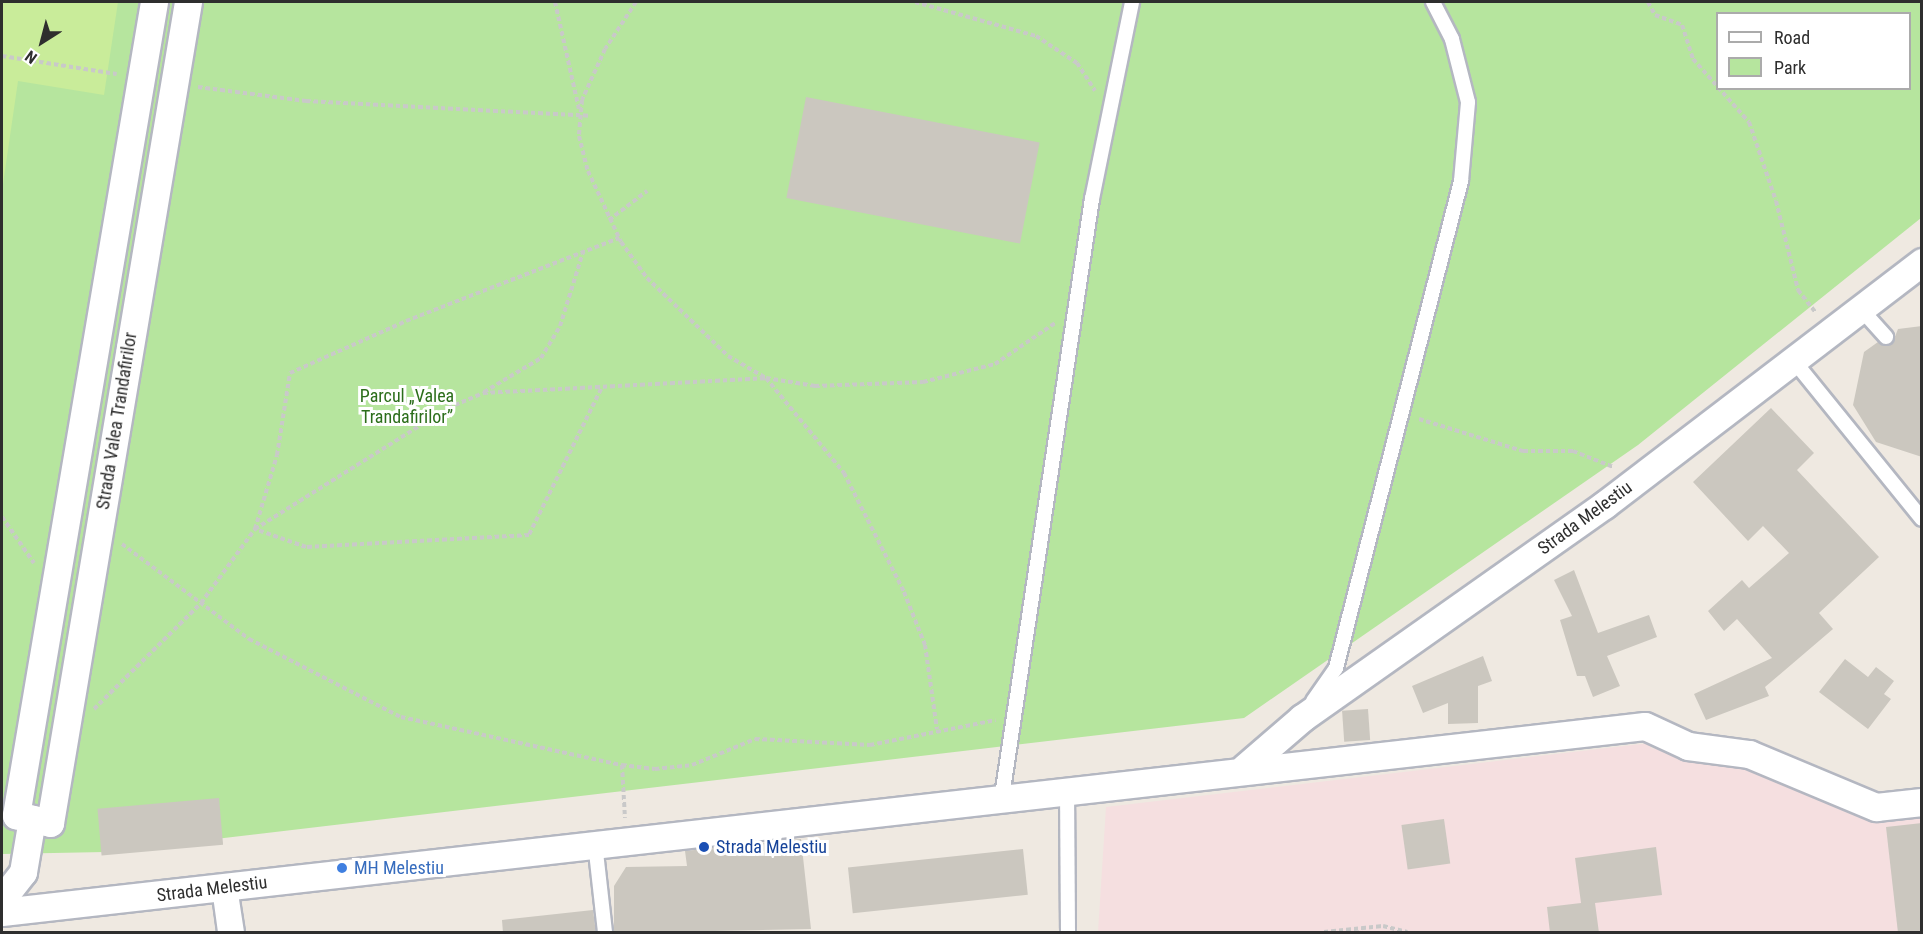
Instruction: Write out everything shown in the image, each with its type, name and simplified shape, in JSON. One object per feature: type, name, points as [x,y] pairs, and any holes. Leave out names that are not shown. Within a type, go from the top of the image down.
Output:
[{"type":"street","name":"Strada Valea Trandafirilor","points":[[154,2],[56,595],[16,815],[50,822],[188,2]]},
{"type":"street","name":"Strada Melestiu","points":[[1244,768],[1302,718],[1638,479],[1922,262]]},
{"type":"street","name":"Strada Melestiu","points":[[2,912],[1067,788],[1645,726],[1688,747],[1749,754],[1876,807],[1922,802]]},
{"type":"street","points":[[2,899],[23,872],[32,819]]},
{"type":"lane","points":[[1002,796],[1092,199],[1132,2]]},
{"type":"lane","points":[[1302,718],[1336,668],[1461,181],[1468,102],[1452,39],[1433,2]]},
{"type":"lane","points":[[1860,308],[1886,337]]},
{"type":"lane","points":[[1794,361],[1922,519]]},
{"type":"lane","points":[[1067,788],[1068,933]]},
{"type":"lane","points":[[595,843],[604,933]]},
{"type":"lane","points":[[224,887],[225,933]]},
{"type":"lane","points":[[224,887],[237,933]]},
{"type":"path","points":[[555,2],[580,116],[579,136],[588,171],[609,220],[648,278],[690,323],[728,357],[766,378],[844,473],[895,573],[925,645],[937,729]]},
{"type":"path","points":[[580,116],[605,49],[636,2]]},
{"type":"path","points":[[915,2],[1013,26],[1058,48],[1077,63],[1109,115]]},
{"type":"path","points":[[1648,2],[1655,15],[1682,25],[1693,59],[1716,85]]},
{"type":"path","points":[[2,56],[141,77]]},
{"type":"path","points":[[174,84],[306,101],[590,116]]},
{"type":"path","points":[[1721,90],[1749,122],[1798,290],[1832,331]]},
{"type":"path","points":[[609,220],[647,190]]},
{"type":"path","points":[[63,742],[201,603],[255,529],[277,455],[290,374],[619,238]]},
{"type":"path","points":[[255,529],[448,408],[483,393],[542,358],[560,326],[583,252]]},
{"type":"path","points":[[483,393],[602,389],[766,378],[815,386],[872,387],[956,375],[995,364],[1075,308]]},
{"type":"path","points":[[255,529],[306,548],[529,535],[602,389]]},
{"type":"path","points":[[1401,413],[1523,451],[1573,451],[1638,479]]},
{"type":"path","points":[[2,517],[56,595]]},
{"type":"path","points":[[100,527],[201,603],[296,667],[348,686],[401,717],[622,765],[655,769],[692,765],[755,739],[870,745],[937,729],[1009,718]]},
{"type":"path","points":[[622,765],[626,840]]},
{"type":"path","points":[[1324,933],[1383,927],[1407,933]]},
{"type":"shaded area","points":[[1650,743],[1652,749],[1660,747],[1684,759],[1753,765],[1921,813],[1921,932],[1098,932],[1106,807]]},
{"type":"green space","name":"Parcul „Valea Trandafirilor”","points":[[2,2],[1921,2],[1921,218],[1638,445],[1244,718],[105,852],[2,854]]},
{"type":"green space","points":[[2,2],[118,2],[104,95],[18,81],[2,191]]},
{"type":"building","points":[[806,97],[1040,142],[1020,244],[786,198]]},
{"type":"building","points":[[1922,326],[1922,457],[1876,442],[1853,405],[1864,352],[1878,342],[1892,344],[1898,329]]},
{"type":"building","points":[[1771,408],[1814,453],[1797,470],[1879,557],[1819,613],[1833,629],[1765,687],[1769,696],[1706,720],[1694,694],[1772,658],[1737,619],[1724,631],[1708,611],[1742,580],[1749,588],[1789,553],[1763,526],[1748,541],[1693,482]]},
{"type":"building","points":[[1574,570],[1598,633],[1649,615],[1657,637],[1607,656],[1620,686],[1593,697],[1585,676],[1577,676],[1560,620],[1572,616],[1554,580]]},
{"type":"building","points":[[1483,656],[1492,681],[1478,686],[1478,723],[1448,724],[1448,703],[1423,713],[1412,686]]},
{"type":"building","points":[[1845,659],[1868,677],[1876,667],[1894,681],[1884,694],[1891,699],[1868,729],[1819,692]]},
{"type":"building","points":[[1368,709],[1370,740],[1344,742],[1342,711]]},
{"type":"building","points":[[219,798],[223,845],[102,855],[97,809]]},
{"type":"building","points":[[1444,819],[1450,864],[1408,870],[1401,825]]},
{"type":"building","points":[[1922,823],[1922,933],[1898,933],[1886,827]]},
{"type":"building","points":[[801,839],[811,929],[614,933],[614,886],[626,867],[687,866],[685,851]]},
{"type":"building","points":[[1656,847],[1662,895],[1595,903],[1599,933],[1550,933],[1547,907],[1581,903],[1575,858]]},
{"type":"building","points":[[1023,849],[1028,895],[853,913],[848,867]]},
{"type":"building","points":[[593,910],[596,933],[503,933],[502,920]]},
{"type":"place","name":"Strada Melestiu","points":[[704,847]]},
{"type":"place","name":"MH Melestiu","points":[[342,868]]}]
